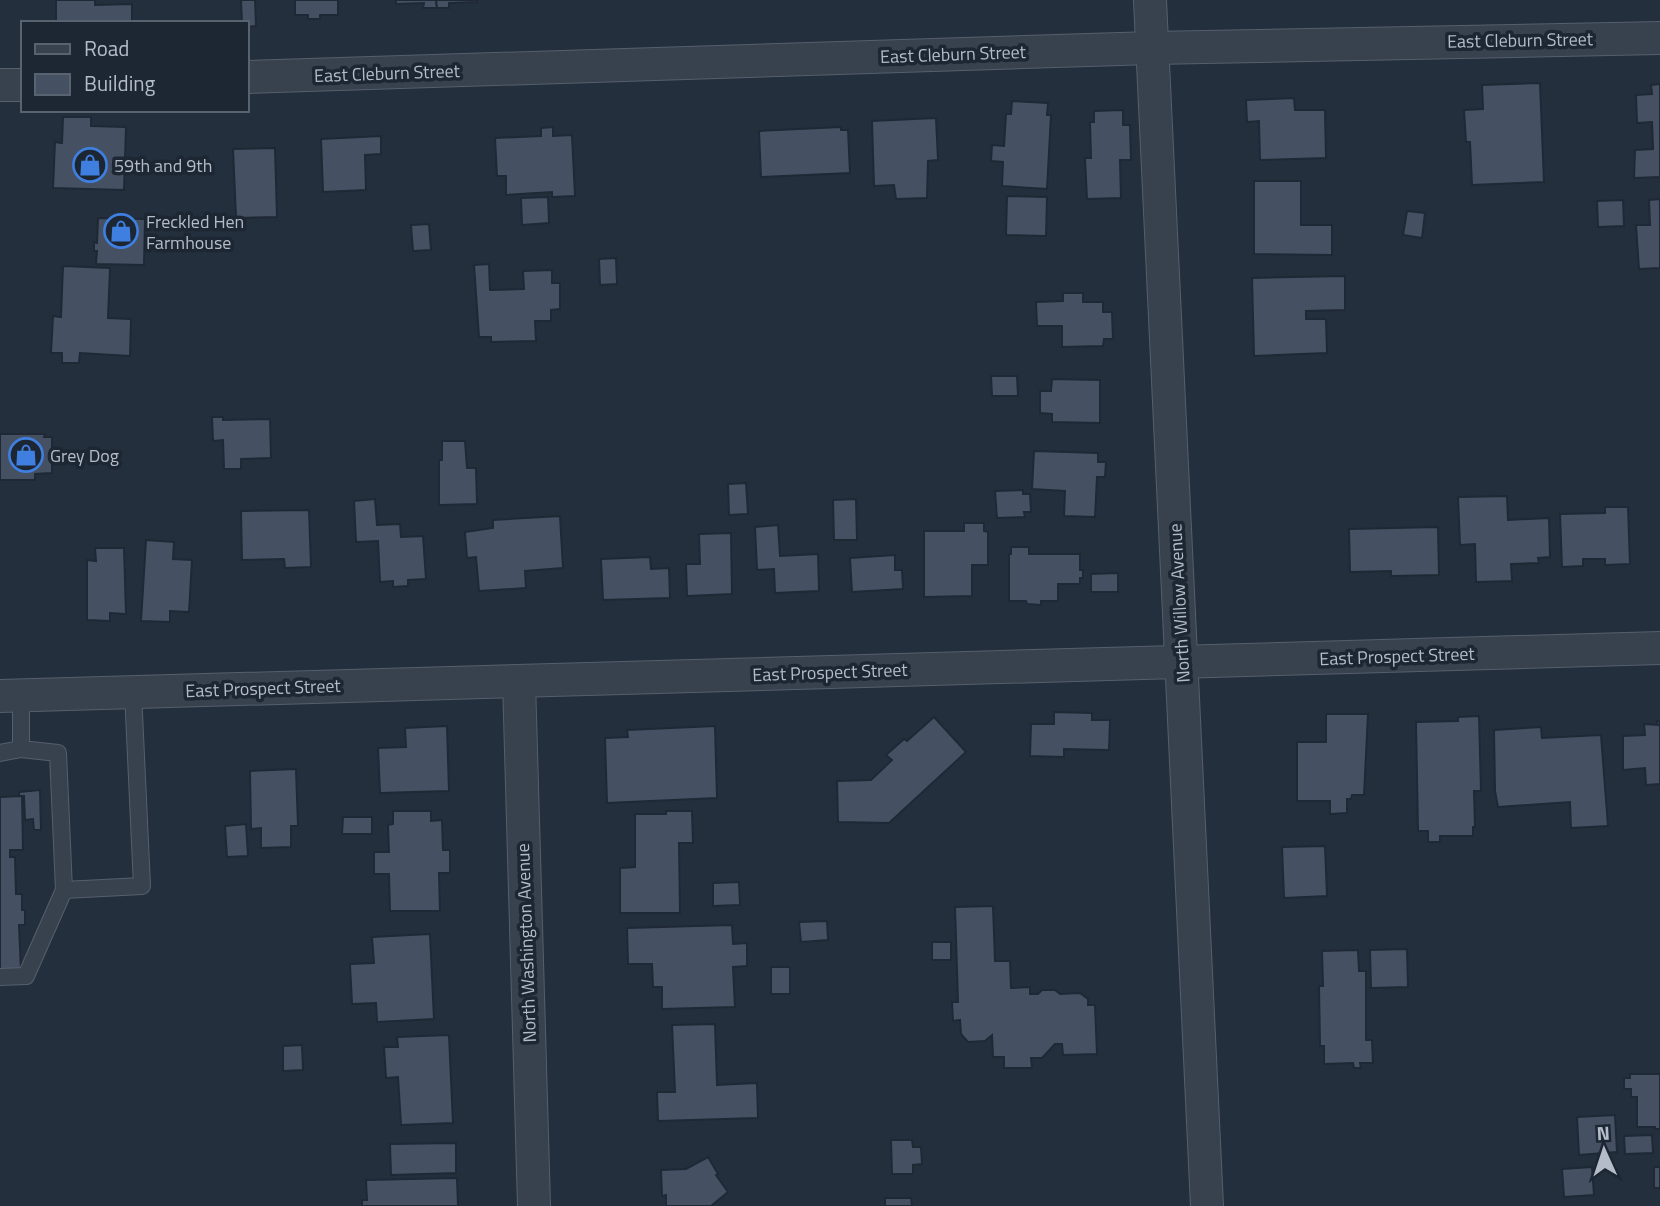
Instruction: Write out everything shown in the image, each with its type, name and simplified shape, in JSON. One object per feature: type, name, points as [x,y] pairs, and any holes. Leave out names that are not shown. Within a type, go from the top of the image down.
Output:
[{"type":"street","name":"North Willow Avenue","points":[[1150,0],[1207,1206]]},
{"type":"street","name":"East Cleburn Street","points":[[248,77],[1152,48],[1660,38]]},
{"type":"street","points":[[0,85],[21,85]]},
{"type":"street","name":"East Prospect Street","points":[[11,696],[1660,648]]},
{"type":"street","name":"North Washington Avenue","points":[[519,681],[534,1206]]},
{"type":"lane","points":[[64,890],[142,886],[133,692]]},
{"type":"lane","points":[[11,696],[21,749]]},
{"type":"lane","points":[[0,753],[21,749],[58,753],[64,890],[26,976],[0,977]]},
{"type":"building","points":[[56,0],[95,0],[95,5],[132,4],[132,21],[56,21]]},
{"type":"building","points":[[241,0],[255,0],[256,26],[248,27],[248,21],[242,21]]},
{"type":"building","points":[[295,0],[338,0],[338,15],[320,15],[320,19],[308,19],[308,15],[295,15]]},
{"type":"building","points":[[396,0],[436,0],[437,8],[423,8],[424,3],[396,4]]},
{"type":"building","points":[[436,0],[477,2],[449,3],[449,8],[437,8]]},
{"type":"building","points":[[1540,83],[1544,182],[1472,185],[1470,142],[1466,142],[1464,110],[1483,109],[1482,85]]},
{"type":"building","points":[[1660,84],[1660,177],[1634,178],[1635,150],[1653,149],[1652,122],[1637,123],[1636,95],[1652,94],[1651,85]]},
{"type":"building","points":[[1294,98],[1295,110],[1325,110],[1326,158],[1260,160],[1259,121],[1247,122],[1246,100]]},
{"type":"building","points":[[1012,101],[1048,103],[1047,115],[1051,115],[1047,189],[1002,186],[1003,162],[991,161],[992,145],[1004,146],[1006,114],[1011,114]]},
{"type":"building","points":[[1123,110],[1123,125],[1130,125],[1131,160],[1120,160],[1121,198],[1087,199],[1085,158],[1091,158],[1090,122],[1094,122],[1094,111]]},
{"type":"building","name":"59th and 9th","points":[[63,117],[91,117],[91,126],[126,127],[124,190],[53,188],[55,142],[62,143]]},
{"type":"building","points":[[936,118],[938,160],[928,161],[927,198],[896,199],[894,185],[874,186],[872,121]]},
{"type":"building","points":[[553,127],[553,136],[572,135],[575,196],[552,197],[552,192],[506,195],[506,176],[497,176],[495,138],[541,136],[541,128]]},
{"type":"building","points":[[841,127],[841,130],[848,130],[850,173],[761,177],[759,131]]},
{"type":"building","points":[[381,136],[381,154],[365,155],[366,190],[323,192],[321,139]]},
{"type":"building","points":[[275,148],[277,217],[236,218],[233,149]]},
{"type":"building","points":[[1254,181],[1301,181],[1301,225],[1332,225],[1332,255],[1254,254]]},
{"type":"building","points":[[1007,196],[1047,197],[1046,236],[1006,235]]},
{"type":"building","points":[[548,197],[549,223],[522,225],[521,198]]},
{"type":"building","points":[[1660,199],[1660,268],[1639,269],[1636,225],[1650,225],[1649,200]]},
{"type":"building","points":[[1623,200],[1624,226],[1598,227],[1597,201]]},
{"type":"building","points":[[1407,211],[1425,213],[1422,238],[1403,235]]},
{"type":"building","name":"Freckled Hen Farmhouse","points":[[98,218],[145,219],[144,265],[96,264],[97,251],[94,251],[94,242],[97,243]]},
{"type":"building","points":[[429,224],[431,250],[413,251],[411,225]]},
{"type":"building","points":[[616,258],[617,284],[600,285],[599,259]]},
{"type":"building","points":[[489,264],[490,290],[524,289],[523,271],[552,270],[552,283],[560,283],[560,309],[551,310],[551,321],[535,321],[536,341],[491,342],[491,337],[479,337],[474,265]]},
{"type":"building","points":[[63,266],[110,268],[108,318],[131,319],[130,356],[80,353],[79,363],[62,363],[62,353],[51,353],[53,316],[61,317]]},
{"type":"building","points":[[1345,276],[1345,310],[1306,311],[1306,319],[1326,319],[1327,353],[1254,356],[1252,278]]},
{"type":"building","points":[[1063,293],[1083,293],[1083,302],[1103,302],[1103,312],[1112,312],[1113,339],[1104,339],[1103,346],[1062,347],[1062,326],[1037,326],[1036,302],[1063,301]]},
{"type":"building","points":[[991,376],[1017,376],[1018,396],[992,396]]},
{"type":"building","points":[[1052,379],[1100,380],[1100,423],[1052,422],[1052,414],[1040,413],[1040,391],[1051,391]]},
{"type":"building","points":[[212,417],[223,417],[223,420],[270,419],[271,458],[241,459],[241,469],[224,469],[223,440],[213,441]]},
{"type":"building","name":"Grey Dog","points":[[0,434],[45,434],[44,437],[52,437],[52,473],[35,474],[35,480],[0,480]]},
{"type":"building","points":[[442,441],[465,441],[467,468],[476,468],[477,504],[439,505],[439,460],[442,460]]},
{"type":"building","points":[[1034,451],[1098,453],[1098,462],[1106,462],[1105,477],[1097,477],[1095,517],[1064,516],[1065,491],[1032,489]]},
{"type":"building","points":[[746,483],[748,514],[729,515],[728,484]]},
{"type":"building","points":[[1023,490],[1023,494],[1030,494],[1031,512],[1024,512],[1025,517],[997,518],[995,491]]},
{"type":"building","points":[[1507,496],[1508,520],[1549,518],[1550,557],[1538,558],[1539,563],[1511,564],[1512,581],[1476,582],[1475,544],[1460,545],[1458,497]]},
{"type":"building","points":[[375,499],[377,525],[400,524],[401,537],[423,536],[426,579],[408,580],[408,586],[393,587],[393,581],[380,582],[378,541],[356,542],[354,501]]},
{"type":"building","points":[[856,499],[857,540],[834,540],[833,500]]},
{"type":"building","points":[[1605,507],[1628,507],[1630,564],[1605,565],[1605,559],[1583,559],[1583,566],[1562,567],[1560,514],[1605,513]]},
{"type":"building","points":[[309,510],[311,567],[285,568],[284,559],[242,560],[241,511]]},
{"type":"building","points":[[560,516],[563,568],[525,571],[526,588],[479,591],[476,557],[467,558],[465,532],[493,528],[493,520]]},
{"type":"building","points":[[964,523],[984,523],[984,531],[988,532],[988,565],[972,565],[972,596],[924,597],[924,531],[964,531]]},
{"type":"building","points":[[778,525],[780,556],[818,554],[819,591],[775,593],[774,569],[757,570],[755,527]]},
{"type":"building","points":[[1438,527],[1439,575],[1391,576],[1391,571],[1350,572],[1349,529]]},
{"type":"building","points":[[731,533],[732,594],[687,596],[686,564],[700,564],[699,534]]},
{"type":"building","points":[[146,540],[174,542],[173,559],[192,560],[189,612],[170,611],[170,622],[141,621]]},
{"type":"building","points":[[1011,547],[1029,547],[1029,554],[1080,554],[1083,578],[1080,578],[1080,584],[1058,584],[1058,601],[1041,601],[1041,605],[1027,604],[1026,601],[1009,601]]},
{"type":"building","points":[[95,548],[124,548],[126,614],[110,613],[110,621],[87,620],[87,560],[96,561]]},
{"type":"building","points":[[895,555],[895,570],[902,570],[903,589],[852,592],[850,558]]},
{"type":"building","points":[[650,557],[651,569],[669,568],[670,598],[603,600],[601,559]]},
{"type":"building","points":[[1118,573],[1118,592],[1091,592],[1091,574]]},
{"type":"building","points":[[1054,712],[1092,713],[1092,720],[1110,720],[1109,750],[1064,749],[1064,757],[1030,756],[1031,724],[1054,724]]},
{"type":"building","points":[[1326,714],[1368,714],[1364,795],[1352,795],[1351,799],[1347,799],[1347,813],[1330,814],[1330,801],[1297,801],[1297,742],[1326,742]]},
{"type":"building","points":[[1479,716],[1481,791],[1474,791],[1473,836],[1440,836],[1440,842],[1428,842],[1428,831],[1418,831],[1416,722],[1458,721],[1458,717]]},
{"type":"building","points":[[934,717],[966,752],[889,823],[838,822],[837,781],[871,780],[892,760],[886,755]]},
{"type":"building","points":[[1657,721],[1660,721],[1660,784],[1646,785],[1645,768],[1623,770],[1623,736],[1645,735],[1644,724],[1658,725]]},
{"type":"building","points":[[447,726],[449,791],[380,793],[378,748],[406,747],[405,728]]},
{"type":"building","points":[[715,726],[717,798],[607,803],[605,738],[628,737],[627,730]]},
{"type":"building","points":[[1541,727],[1542,738],[1601,735],[1608,826],[1571,828],[1570,802],[1498,807],[1495,791],[1494,730]]},
{"type":"building","points":[[296,769],[298,826],[291,826],[291,847],[261,848],[261,828],[251,829],[250,771]]},
{"type":"building","points":[[40,790],[41,830],[34,830],[33,819],[25,820],[24,796],[19,796],[19,792]]},
{"type":"building","points":[[22,796],[23,850],[10,850],[10,857],[15,857],[16,894],[22,894],[22,910],[25,910],[25,925],[19,925],[21,971],[0,971],[0,797]]},
{"type":"building","points":[[393,811],[431,811],[431,821],[442,820],[443,850],[450,850],[450,873],[439,873],[440,911],[390,911],[389,874],[374,874],[374,852],[389,852],[388,825],[393,824]]},
{"type":"building","points":[[666,811],[692,811],[693,843],[679,843],[680,913],[620,913],[620,868],[635,867],[635,814],[666,814]]},
{"type":"building","points":[[343,817],[372,817],[372,834],[342,834]]},
{"type":"building","points":[[246,824],[248,856],[227,857],[225,826]]},
{"type":"building","points":[[1325,846],[1327,896],[1284,898],[1282,847]]},
{"type":"building","points":[[739,882],[740,905],[713,906],[713,883]]},
{"type":"building","points":[[993,906],[995,961],[1010,961],[1011,988],[1030,987],[1030,994],[1038,994],[1042,990],[1055,990],[1060,994],[1080,993],[1088,999],[1088,1005],[1095,1005],[1097,1054],[1063,1055],[1062,1044],[1055,1044],[1042,1058],[1031,1058],[1032,1068],[1004,1068],[1004,1057],[993,1057],[992,1035],[985,1041],[968,1042],[961,1034],[960,1020],[953,1021],[952,1002],[958,1002],[955,907]]},
{"type":"building","points":[[827,921],[828,940],[801,942],[799,922]]},
{"type":"building","points":[[732,925],[733,944],[747,943],[747,966],[733,967],[735,1007],[662,1009],[662,987],[653,987],[652,964],[628,964],[627,928]]},
{"type":"building","points":[[430,934],[434,1019],[377,1022],[376,1003],[352,1004],[350,964],[374,963],[372,937]]},
{"type":"building","points":[[932,942],[951,942],[951,960],[932,960]]},
{"type":"building","points":[[1407,949],[1408,987],[1371,988],[1370,950]]},
{"type":"building","points":[[1358,950],[1359,971],[1366,971],[1366,1040],[1372,1040],[1373,1063],[1360,1063],[1361,1068],[1354,1068],[1353,1063],[1324,1064],[1324,1046],[1320,1046],[1319,986],[1323,986],[1322,951]]},
{"type":"building","points":[[771,967],[790,967],[790,994],[771,994]]},
{"type":"building","points":[[715,1024],[717,1085],[757,1083],[758,1118],[658,1121],[657,1092],[675,1092],[672,1025]]},
{"type":"building","points":[[449,1035],[453,1123],[401,1125],[398,1077],[386,1078],[384,1047],[398,1047],[397,1037]]},
{"type":"building","points":[[302,1045],[303,1070],[283,1071],[283,1046]]},
{"type":"building","points":[[1630,1074],[1660,1074],[1660,1129],[1637,1127],[1637,1097],[1631,1097],[1631,1089],[1624,1089],[1624,1078],[1630,1078]]},
{"type":"building","points":[[1615,1115],[1617,1152],[1579,1155],[1577,1117]]},
{"type":"building","points":[[1652,1135],[1653,1153],[1625,1154],[1624,1136]]},
{"type":"building","points":[[891,1140],[912,1140],[913,1147],[921,1147],[922,1164],[913,1165],[913,1174],[892,1174]]},
{"type":"building","points":[[456,1143],[456,1173],[391,1175],[390,1144]]},
{"type":"building","points":[[708,1157],[728,1192],[711,1206],[666,1206],[666,1195],[662,1196],[661,1170],[686,1169]]},
{"type":"building","points":[[1592,1167],[1594,1195],[1564,1197],[1562,1169]]},
{"type":"building","points":[[1654,1167],[1660,1167],[1660,1188],[1654,1188]]},
{"type":"building","points":[[457,1178],[458,1206],[362,1206],[362,1200],[367,1200],[366,1180]]},
{"type":"building","points":[[885,1198],[911,1198],[912,1206],[885,1206]]},
{"type":"place","name":"59th and 9th","points":[[90,165]]},
{"type":"place","name":"Freckled Hen Farmhouse","points":[[121,231]]},
{"type":"place","name":"Grey Dog","points":[[26,455]]}]
